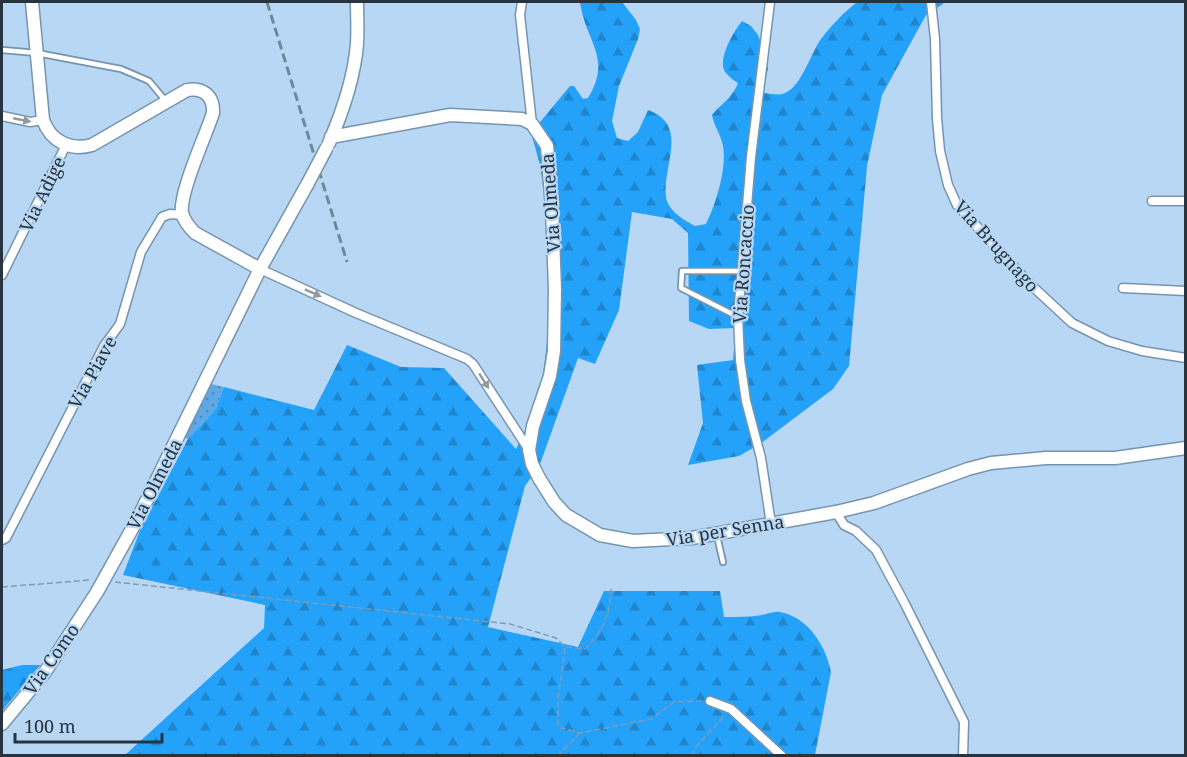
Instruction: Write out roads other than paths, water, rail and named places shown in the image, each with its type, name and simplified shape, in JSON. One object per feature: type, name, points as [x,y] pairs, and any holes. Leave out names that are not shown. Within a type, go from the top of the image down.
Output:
[{"type":"street","points":[[32,2],[43,120],[52,136],[66,145],[76,147],[92,145],[187,90],[196,89],[207,93],[213,108],[184,196],[183,215],[195,233],[260,269]]},
{"type":"street","name":"Via Olmeda","points":[[100,586],[142,510],[260,269],[329,142],[347,98],[353,73],[357,44],[357,2]]},
{"type":"street","points":[[522,2],[520,15],[532,124]]},
{"type":"street","name":"Via Roncaccio","points":[[770,2],[751,157],[738,317],[740,360],[746,401],[761,458],[771,524]]},
{"type":"street","name":"Via Brugnago","points":[[931,2],[940,151],[948,185],[957,205],[1031,285],[1072,323],[1108,341],[1142,351],[1185,358]]},
{"type":"street","points":[[329,142],[450,115],[522,119],[532,124]]},
{"type":"street","points":[[2,116],[30,122],[43,120]]},
{"type":"street","name":"Via Olmeda","points":[[529,450],[533,426],[550,376],[555,328],[552,208],[547,146],[532,124]]},
{"type":"street","name":"Via Adige","points":[[2,275],[66,145]]},
{"type":"street","points":[[1152,201],[1185,201]]},
{"type":"street","name":"Via Piave","points":[[2,540],[6,538],[104,346],[120,324],[141,252],[162,218],[170,214],[183,215]]},
{"type":"street","name":"Via per Senna","points":[[260,269],[356,313],[468,358],[529,450],[535,471],[554,502],[566,515],[600,535],[625,540],[652,541],[716,534],[836,512],[874,503],[991,463],[1046,458],[1124,458],[1185,448]]},
{"type":"street","points":[[1123,288],[1185,291]]},
{"type":"street","points":[[836,512],[844,525],[856,531],[876,550],[904,602],[964,722],[963,756]]},
{"type":"street","name":"Via Como","points":[[2,724],[45,672],[100,586]]},
{"type":"street","points":[[710,701],[731,709],[782,756]]},
{"type":"lane","points":[[2,50],[37,53],[122,69],[149,81],[166,102]]},
{"type":"lane","points":[[738,317],[681,288],[682,271],[741,271]]},
{"type":"lane","points":[[716,534],[723,562]]},
{"type":"railway","points":[[267,2],[347,262]]}]
